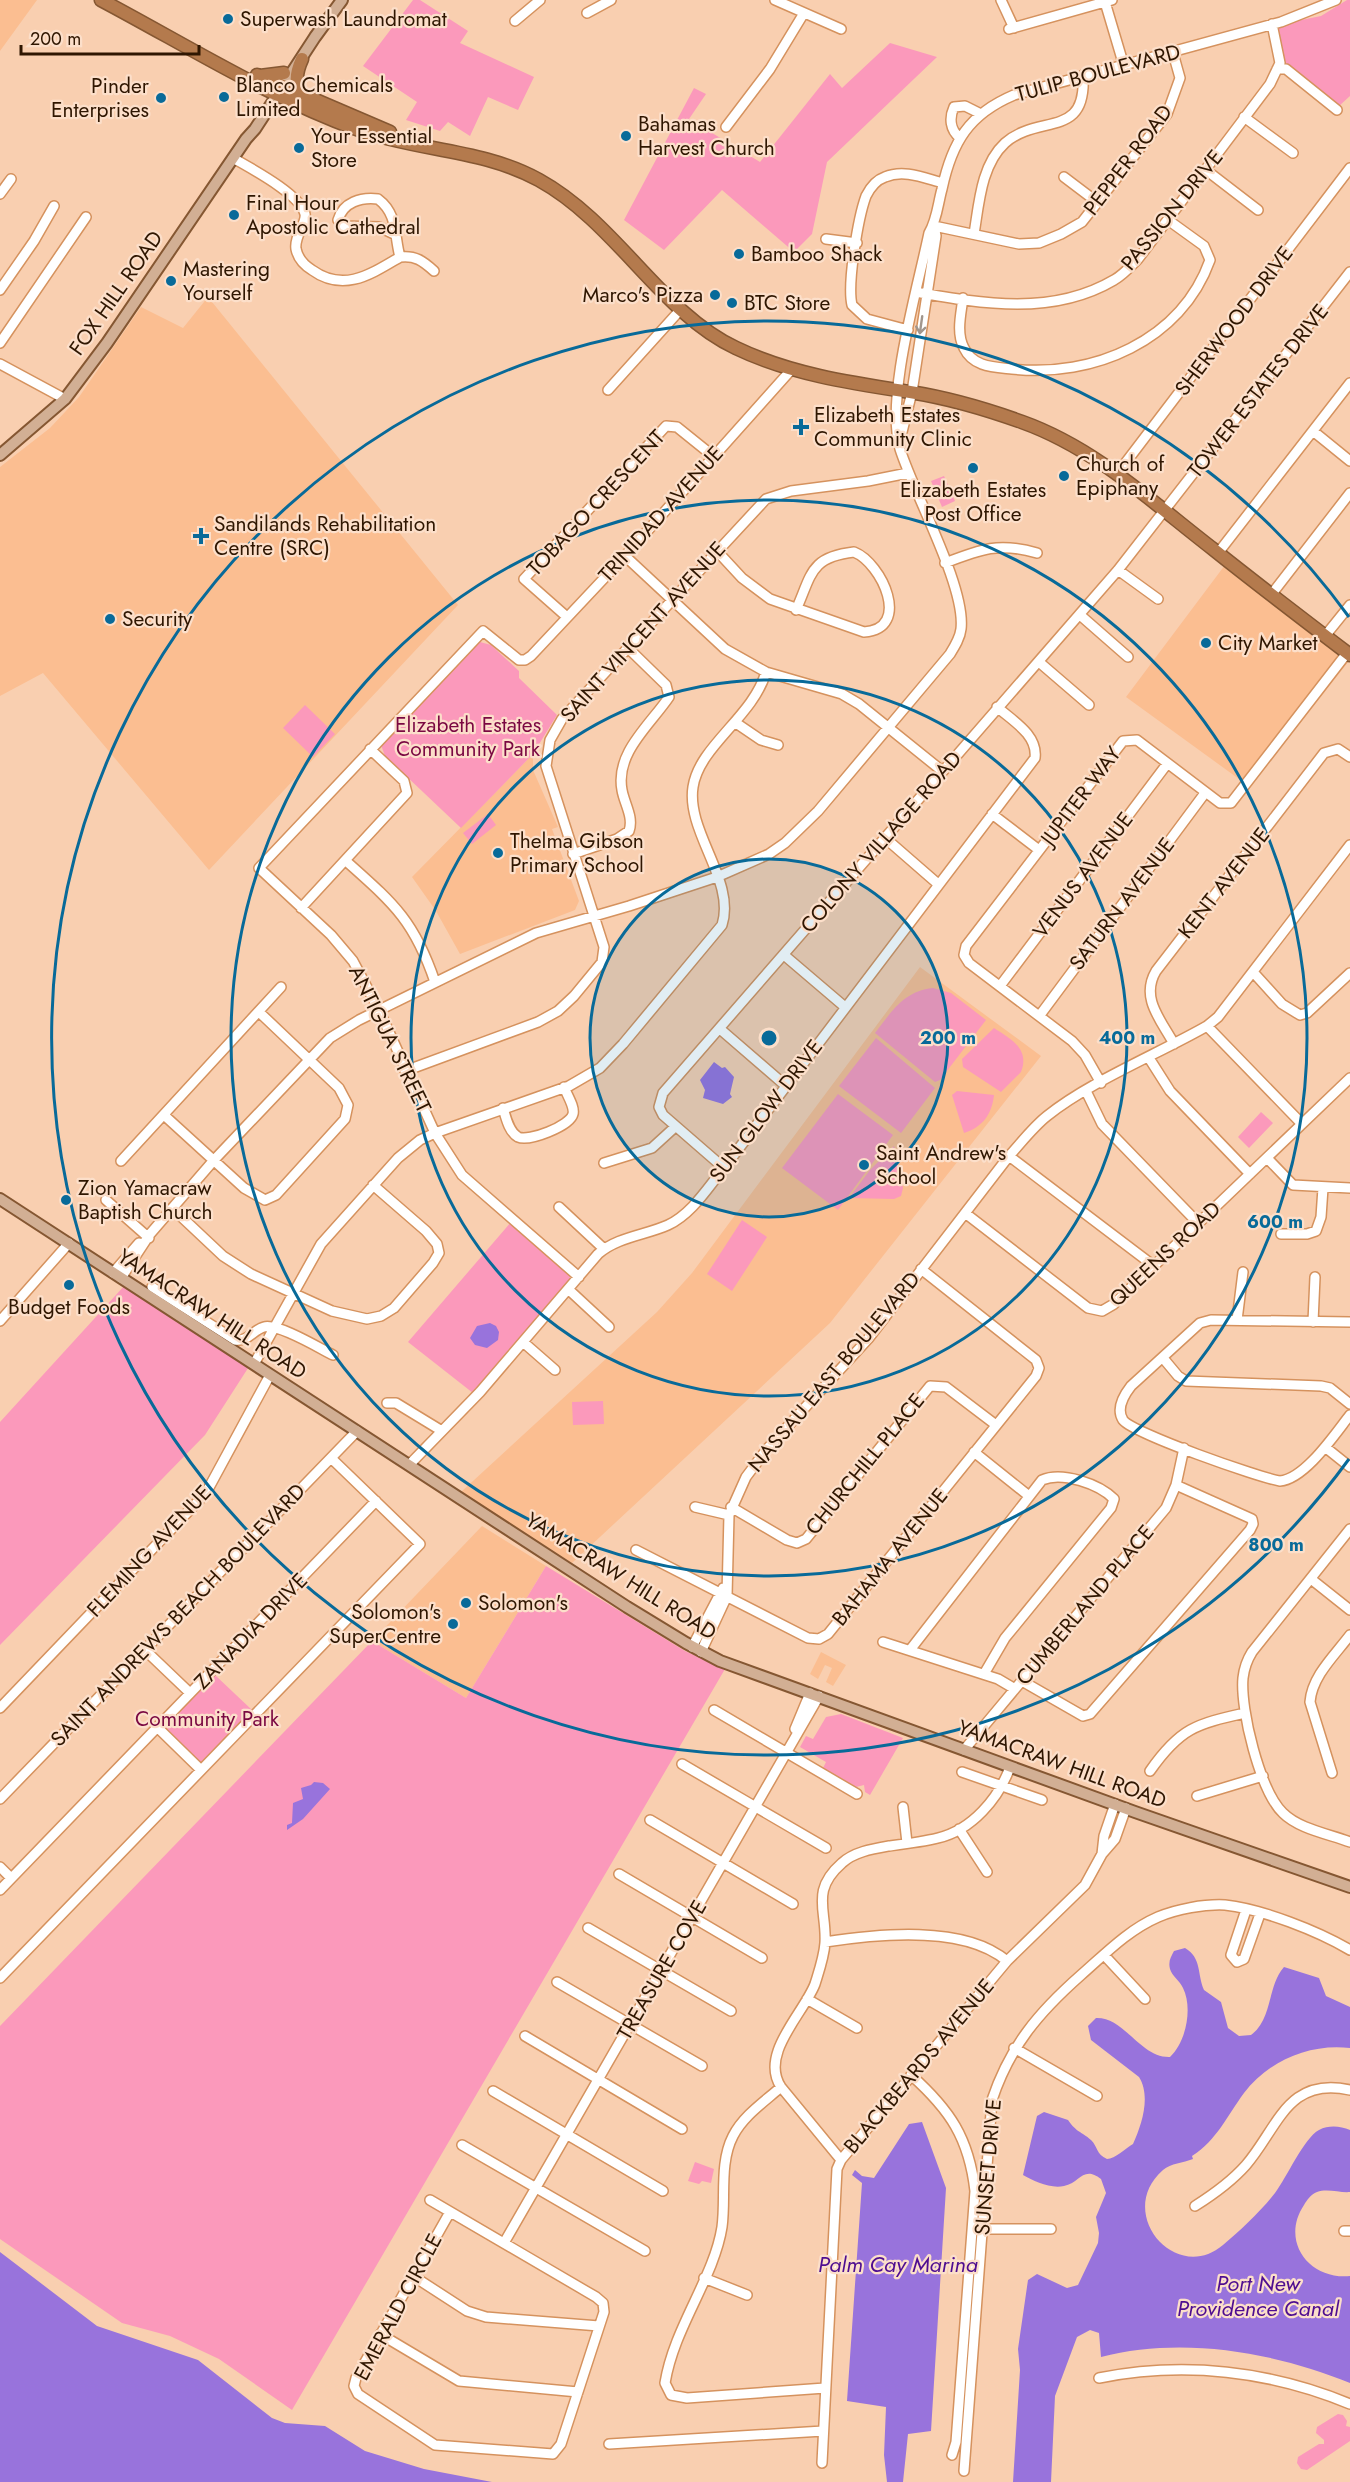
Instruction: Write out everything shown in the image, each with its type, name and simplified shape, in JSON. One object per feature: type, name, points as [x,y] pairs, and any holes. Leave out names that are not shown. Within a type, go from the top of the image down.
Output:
[{"type":"highway","points":[[101,0],[182,43],[358,129],[508,165],[553,188],[588,213],[681,309],[717,339],[752,356],[790,370],[912,392],[972,406],[1023,422],[1077,446],[1166,511],[1218,554],[1349,654]]},
{"type":"highway","points":[[182,43],[256,75],[277,89],[305,97],[431,147]]},
{"type":"highway","points":[[302,59],[297,69],[296,81],[299,91],[305,97]]},
{"type":"highway","points":[[256,75],[266,77],[284,73]]},
{"type":"main road","name":"FOX HILL ROAD","points":[[277,89],[284,73],[315,37],[342,0]]},
{"type":"main road","name":"FOX HILL ROAD","points":[[0,455],[65,399],[107,343],[246,139],[250,126],[302,59],[315,37]]},
{"type":"main road","name":"YAMACRAW HILL ROAD","points":[[0,1199],[697,1649],[1010,1767],[1350,1887]]},
{"type":"street","points":[[515,21],[540,0]]},
{"type":"street","points":[[587,13],[611,0]]},
{"type":"street","points":[[776,0],[841,29]]},
{"type":"street","points":[[1001,0],[1012,29],[1108,1],[1124,66]]},
{"type":"street","name":"TULIP BOULEVARD","points":[[117,1275],[214,1160],[310,1057],[339,1032],[537,933],[717,877],[769,855],[818,811],[890,727],[957,642],[961,631],[960,609],[945,563],[899,445],[896,411],[908,330],[921,293],[936,236],[934,226],[943,183],[960,138],[979,113],[1014,95],[1272,24],[1336,0]]},
{"type":"street","points":[[726,127],[770,69],[804,13]]},
{"type":"street","points":[[1272,24],[1280,63],[1277,69],[1286,69],[1337,110]]},
{"type":"street","name":"PEPPER ROAD","points":[[934,226],[1019,244],[1039,243],[1082,222],[1167,114],[1180,78],[1173,53]]},
{"type":"street","name":"PASSION DRIVE","points":[[921,293],[1029,306],[1074,297],[1115,280],[1138,260],[1270,84],[1277,69]]},
{"type":"street","points":[[974,234],[986,172],[994,157],[1011,138],[1070,117],[1079,109],[1084,96],[1083,75]]},
{"type":"street","points":[[960,138],[954,133],[951,122],[954,107],[965,105],[979,113]]},
{"type":"street","points":[[1244,117],[1293,153]]},
{"type":"street","points":[[233,158],[281,187],[303,210],[305,219],[298,232],[296,251],[303,263],[320,276],[331,281],[356,280],[400,257],[415,257],[434,271]]},
{"type":"street","name":"SHERWOOD DRIVE","points":[[1117,474],[1350,168]]},
{"type":"street","points":[[1206,170],[1258,210]]},
{"type":"street","points":[[908,330],[867,319],[852,305],[850,280],[866,197],[880,179],[901,173],[943,183]]},
{"type":"street","points":[[1064,177],[1097,202]]},
{"type":"street","points":[[0,194],[10,179]]},
{"type":"street","points":[[394,234],[379,227],[343,226],[338,220],[351,203],[378,199],[387,206],[393,216],[394,234],[400,257]]},
{"type":"street","points":[[0,290],[34,241],[54,206]]},
{"type":"street","points":[[0,343],[86,217]]},
{"type":"street","points":[[963,298],[960,339],[972,360],[983,365],[1039,370],[1072,369],[1105,360],[1155,335],[1177,315],[1206,273],[1210,260],[1204,246],[1168,220]]},
{"type":"street","points":[[826,239],[857,243]]},
{"type":"street","name":"TOWER ESTATES DRIVE","points":[[1166,511],[1350,272]]},
{"type":"street","name":"TULIP BOULEVARD","points":[[899,445],[912,392],[921,293]]},
{"type":"street","points":[[608,390],[681,309]]},
{"type":"street","points":[[0,364],[65,399]]},
{"type":"street","name":"TRINIDAD AVENUE","points":[[370,749],[483,631],[519,660],[525,660],[531,656],[625,556],[790,370]]},
{"type":"street","points":[[1218,554],[1350,383]]},
{"type":"street","name":"TOBAGO CRESCENT","points":[[567,617],[524,579],[666,426],[677,427],[712,456]]},
{"type":"street","points":[[1313,431],[1350,461]]},
{"type":"street","name":"SAINT VINCENT AVENUE","points":[[405,1071],[538,1022],[558,1011],[602,962],[604,947],[595,915],[573,854],[546,766],[546,753],[562,719],[750,513],[766,499],[777,494],[908,473]]},
{"type":"street","points":[[1271,594],[1350,493]]},
{"type":"street","name":"COLONY VILLAGE ROAD","points":[[724,1168],[675,1127],[661,1111],[660,1097],[941,770],[1080,615],[1166,511]]},
{"type":"street","points":[[945,563],[992,548],[1013,546],[1037,553]]},
{"type":"street","points":[[717,551],[758,591],[796,610],[864,632],[874,631],[884,625],[889,619],[890,610],[872,564],[854,552],[827,557],[817,564],[796,610]]},
{"type":"street","points":[[625,556],[724,649],[766,672],[842,694],[890,727],[941,770]]},
{"type":"street","points":[[1118,570],[1158,599]]},
{"type":"street","points":[[1326,636],[1350,605]]},
{"type":"street","points":[[1080,615],[1128,657]]},
{"type":"street","points":[[573,854],[617,839],[629,831],[631,822],[622,790],[622,764],[634,743],[669,697],[666,685],[628,648]]},
{"type":"street","name":"JUPITER WAY","points":[[1101,1083],[1085,1055],[1040,1015],[969,963],[964,950],[1123,741],[1137,740],[1220,803],[1234,801],[1349,654]]},
{"type":"street","points":[[1039,662],[1089,705]]},
{"type":"street","points":[[254,1364],[321,1244],[398,1158],[420,1140],[435,1132],[564,1087],[600,1068],[624,1044],[722,925],[724,904],[695,813],[692,790],[705,760],[757,694],[766,672]]},
{"type":"street","name":"SUN GLOW DRIVE","points":[[409,1465],[523,1342],[604,1249],[680,1218],[724,1168],[1035,758],[1036,749],[1028,734],[997,707]]},
{"type":"street","points":[[736,723],[761,740],[778,745]]},
{"type":"street","points":[[302,908],[408,793],[404,781],[370,749]]},
{"type":"street","name":"ANTIGUA STREET","points":[[370,749],[259,868],[342,947],[379,1010],[405,1071],[435,1132],[462,1175],[579,1277]]},
{"type":"street","name":"KENT AVENUE","points":[[1174,1044],[1149,999],[1151,980],[1324,753],[1338,749],[1350,757]]},
{"type":"street","name":"VENUS AVENUE","points":[[1000,986],[1167,764]]},
{"type":"street","name":"SATURN AVENUE","points":[[1040,1015],[1205,793]]},
{"type":"street","points":[[992,814],[1039,850]]},
{"type":"street","points":[[884,837],[938,885]]},
{"type":"street","name":"NASSAU EAST BOULEVARD","points":[[697,1649],[724,1594],[727,1581],[730,1511],[746,1477],[766,1449],[868,1339],[1009,1156],[1047,1116],[1086,1091],[1207,1026],[1218,1017],[1349,847]]},
{"type":"street","points":[[346,861],[403,915],[426,956],[435,982]]},
{"type":"street","points":[[784,955],[844,1007]]},
{"type":"street","points":[[1253,972],[1282,1004],[1300,1015],[1307,1013],[1350,973]]},
{"type":"street","points":[[122,1161],[281,987]]},
{"type":"street","points":[[165,1116],[259,1199],[271,1199],[276,1195],[348,1115],[348,1105],[344,1094],[310,1057],[259,1012]]},
{"type":"street","points":[[1207,1026],[1302,1124]]},
{"type":"street","points":[[720,1029],[786,1086]]},
{"type":"street","points":[[1149,1058],[1170,1091],[1250,1174]]},
{"type":"street","name":"QUEENS ROAD","points":[[965,1213],[1094,1311],[1102,1311],[1110,1307],[1154,1266],[1350,1078]]},
{"type":"street","points":[[502,1108],[511,1131],[519,1137],[529,1139],[564,1125],[571,1118],[574,1110],[564,1087]]},
{"type":"street","points":[[1086,1091],[1102,1124],[1198,1223]]},
{"type":"street","points":[[604,1163],[652,1148],[675,1127]]},
{"type":"street","points":[[1009,1156],[1154,1266]]},
{"type":"street","points":[[1267,1158],[1293,1185],[1350,1188]]},
{"type":"street","points":[[172,1208],[222,1256],[250,1274],[332,1311],[358,1319],[375,1318],[394,1308],[436,1259],[439,1249],[435,1240],[373,1185]]},
{"type":"street","points":[[1281,1234],[1307,1234],[1316,1231],[1321,1217],[1323,1188]]},
{"type":"street","points":[[106,1200],[148,1236]]},
{"type":"street","points":[[559,1208],[604,1249]]},
{"type":"street","points":[[0,1321],[69,1244]]},
{"type":"street","name":"BAHAMA AVENUE","points":[[636,1550],[808,1638],[824,1637],[835,1627],[1036,1376],[1039,1368],[1036,1360],[921,1269]]},
{"type":"street","points":[[1238,1320],[1243,1272]]},
{"type":"street","points":[[1313,1322],[1315,1277]]},
{"type":"street","points":[[152,1287],[235,1340],[242,1341],[262,1327],[274,1326],[333,1354]]},
{"type":"street","points":[[568,1289],[609,1327]]},
{"type":"street","points":[[1350,1322],[1211,1320],[1200,1323],[1131,1386],[1123,1398],[1120,1413],[1128,1425],[1184,1448],[1280,1481],[1295,1477],[1325,1447],[1350,1415]]},
{"type":"street","points":[[523,1342],[555,1370]]},
{"type":"street","points":[[1163,1358],[1178,1376],[1186,1381],[1321,1386],[1330,1388],[1350,1404]]},
{"type":"street","name":"FLEMING AVENUE","points":[[0,1708],[206,1493],[270,1375]]},
{"type":"street","name":"CHURCHILL PLACE","points":[[695,1507],[730,1511],[797,1543],[806,1539],[930,1386],[946,1387],[996,1425]]},
{"type":"street","points":[[387,1403],[396,1403],[442,1431]]},
{"type":"street","name":"SAINT ANDREWS BEACH BOULEVARD","points":[[0,1799],[357,1431]]},
{"type":"street","points":[[1325,1447],[1350,1467]]},
{"type":"street","name":"CUMBERLAND PLACE","points":[[964,1750],[1166,1508],[1176,1485],[1184,1448]]},
{"type":"street","points":[[974,1452],[1029,1496]]},
{"type":"street","points":[[2,1972],[420,1544],[331,1458]]},
{"type":"street","points":[[910,1650],[1042,1480],[1052,1476],[1061,1476],[1107,1492],[1113,1499],[1111,1508],[1005,1638],[984,1674]]},
{"type":"street","points":[[883,1642],[1018,1685],[1083,1716],[1090,1714],[1253,1524],[1252,1519],[1176,1485]]},
{"type":"street","name":"ZANADIA DRIVE","points":[[0,1890],[376,1502]]},
{"type":"street","points":[[1350,1528],[1246,1663],[1243,1685],[1245,1713],[1273,1802],[1287,1817],[1350,1842]]},
{"type":"street","points":[[1311,1579],[1350,1610]]},
{"type":"street","points":[[1332,1773],[1311,1702],[1311,1692],[1317,1678],[1350,1635]]},
{"type":"street","points":[[145,1650],[190,1693]]},
{"type":"street","name":"TREASURE COVE","points":[[501,2241],[785,1752],[814,1695]]},
{"type":"street","points":[[714,1710],[857,1794]]},
{"type":"street","points":[[1150,1771],[1170,1744],[1182,1734],[1200,1725],[1245,1713]]},
{"type":"street","points":[[158,1727],[201,1770]]},
{"type":"street","points":[[682,1764],[826,1848]]},
{"type":"street","points":[[841,2160],[781,2087],[775,2072],[778,2050],[818,1976],[825,1942],[820,1906],[831,1874],[847,1858],[858,1854],[940,1838],[959,1829],[987,1806],[1010,1767]]},
{"type":"street","points":[[962,1772],[1042,1800]]},
{"type":"street","points":[[1197,1796],[1263,1776]]},
{"type":"street","name":"BLACKBEARDS AVENUE","points":[[822,2463],[837,2169],[841,2160],[1007,1961],[1085,1886],[1102,1854],[1115,1839],[1120,1806]]},
{"type":"street","points":[[903,1807],[907,1843]]},
{"type":"street","points":[[650,1820],[793,1904]]},
{"type":"street","points":[[959,1829],[987,1872]]},
{"type":"street","points":[[0,1867],[11,1878]]},
{"type":"street","points":[[619,1874],[762,1958]]},
{"type":"street","name":"SUNSET DRIVE","points":[[964,2471],[992,2100],[1014,2048],[1036,2019],[1129,1933],[1158,1917],[1188,1908],[1224,1905],[1246,1910],[1334,1940],[1350,1950]]},
{"type":"street","points":[[1246,1910],[1231,1955],[1237,1962],[1244,1959],[1260,1914]]},
{"type":"street","points":[[588,1928],[731,2011]]},
{"type":"street","points":[[825,1942],[892,1933],[924,1935],[989,1949],[1007,1961]]},
{"type":"street","points":[[1104,1955],[1145,1999]]},
{"type":"street","points":[[557,1982],[702,2066]]},
{"type":"street","points":[[807,1999],[857,2028]]},
{"type":"street","points":[[525,2036],[682,2129]]},
{"type":"street","points":[[1014,2048],[1097,2096]]},
{"type":"street","points":[[911,2075],[942,2104],[960,2133],[972,2171],[975,2191],[956,2442],[952,2455]]},
{"type":"street","points":[[1195,2206],[1227,2184],[1247,2163],[1279,2114],[1294,2099],[1312,2090],[1334,2086],[1350,2090]]},
{"type":"street","points":[[781,2087],[747,2117],[729,2146],[725,2159],[722,2230],[704,2278],[686,2315],[667,2373],[666,2388],[672,2395],[687,2398],[825,2388]]},
{"type":"street","points":[[493,2091],[663,2191]]},
{"type":"street","points":[[462,2145],[645,2251]]},
{"type":"street","name":"EMERALD CIRCLE","points":[[430,2200],[603,2303],[604,2312],[561,2444],[553,2454],[435,2445],[358,2394],[354,2386],[380,2334],[450,2212]]},
{"type":"street","points":[[982,2229],[1051,2229]]},
{"type":"street","points":[[413,2276],[468,2310],[486,2317],[599,2326]]},
{"type":"street","points":[[704,2278],[747,2295]]},
{"type":"street","points":[[380,2334],[459,2381],[578,2392]]},
{"type":"street","points":[[1100,2378],[1137,2370],[1240,2373],[1318,2392],[1350,2404]]},
{"type":"street","points":[[609,2444],[823,2431]]},
{"type":"shaded area","points":[[0,0],[37,0],[0,51]]},
{"type":"shaded area","name":"Sandilands Rehabilitation Centre (SRC)","points":[[208,297],[458,605],[209,870],[43,673],[0,696],[0,467],[50,428],[79,397],[141,307],[183,328]]},
{"type":"shaded area","points":[[1225,565],[1349,661],[1250,787],[1126,697]]},
{"type":"shaded area","name":"Thelma Gibson Primary School","points":[[533,754],[533,770],[558,827],[552,829],[579,901],[575,910],[460,954],[436,911],[412,877]]},
{"type":"shaded area","name":"Saint Andrew's School","points":[[920,967],[1041,1056],[830,1323],[572,1563],[461,1492],[657,1312],[692,1273]]},
{"type":"shaded area","name":"Solomon's","points":[[482,1526],[546,1566],[466,1698],[372,1641]]},
{"type":"shaded area","points":[[821,1652],[846,1665],[833,1686],[826,1682],[832,1668],[825,1665],[818,1679],[810,1674]]},
{"type":"green space","points":[[413,0],[420,0],[468,31],[460,43],[534,77],[518,110],[488,97],[470,136],[448,122],[440,131],[406,120],[417,102],[363,66]]},
{"type":"green space","points":[[1350,0],[1350,96],[1339,106],[1282,63],[1276,25],[1321,16]]},
{"type":"green space","points":[[890,43],[937,57],[827,162],[812,234],[794,252],[722,190],[664,250],[624,220],[694,88],[706,94],[689,119],[760,162],[830,74],[842,88]]},
{"type":"green space","points":[[944,476],[955,501],[942,507],[931,481]]},
{"type":"green space","name":"Elizabeth Estates Community Park","points":[[480,642],[491,645],[519,671],[519,678],[557,715],[533,754],[461,828],[385,756],[381,745]]},
{"type":"green space","points":[[305,705],[335,734],[313,757],[283,728]]},
{"type":"green space","points":[[488,814],[496,825],[472,844],[463,833]]},
{"type":"green space","points":[[933,988],[951,993],[986,1020],[940,1080],[935,1082],[875,1033],[906,998],[914,993]]},
{"type":"green space","points":[[994,1028],[1017,1046],[1023,1057],[1021,1072],[1001,1092],[963,1067],[962,1059]]},
{"type":"green space","points":[[876,1038],[935,1088],[901,1133],[839,1086]]},
{"type":"green space","points":[[957,1091],[994,1095],[989,1114],[976,1127],[964,1133],[952,1095]]},
{"type":"green space","points":[[838,1094],[893,1135],[838,1210],[782,1168]]},
{"type":"green space","points":[[1261,1112],[1273,1123],[1249,1148],[1238,1137]]},
{"type":"green space","points":[[894,1146],[903,1188],[901,1196],[894,1199],[849,1198],[870,1170]]},
{"type":"green space","points":[[742,1220],[767,1237],[732,1291],[707,1274]]},
{"type":"green space","points":[[511,1222],[570,1273],[570,1280],[473,1393],[408,1342]]},
{"type":"green space","points":[[125,1285],[250,1365],[205,1435],[0,1645],[0,1422]]},
{"type":"green space","points":[[603,1401],[604,1424],[573,1425],[572,1402]]},
{"type":"green space","points":[[546,1566],[685,1651],[725,1669],[292,2410],[219,2359],[170,2336],[122,2323],[0,2239],[0,2026],[372,1641],[466,1698]]},
{"type":"green space","name":"Community Park","points":[[215,1675],[252,1710],[200,1763],[163,1727]]},
{"type":"green space","points":[[841,1714],[903,1738],[870,1795],[865,1792],[864,1785],[856,1787],[823,1768],[826,1762],[800,1747],[806,1736],[813,1739],[826,1717]]},
{"type":"green space","points":[[695,2162],[714,2169],[711,2183],[702,2181],[699,2184],[688,2181]]},
{"type":"green space","points":[[1338,2414],[1343,2415],[1347,2421],[1346,2426],[1350,2427],[1350,2441],[1307,2470],[1301,2469],[1297,2463],[1298,2457],[1319,2444],[1324,2444],[1324,2440],[1316,2433],[1317,2427]]},
{"type":"water","points":[[714,1062],[722,1068],[725,1067],[734,1077],[730,1094],[732,1097],[723,1104],[703,1098],[705,1090],[700,1080]]},
{"type":"water","points":[[490,1323],[496,1326],[499,1332],[498,1340],[487,1348],[475,1345],[470,1338],[477,1326]]},
{"type":"water","points":[[314,1782],[323,1783],[330,1789],[303,1819],[287,1830],[287,1825],[292,1823],[293,1803],[303,1799],[301,1788]]},
{"type":"water","name":"Port New Providence Canal","points":[[1185,1948],[1197,1961],[1204,1990],[1221,2002],[1228,2028],[1239,2036],[1251,2035],[1258,2028],[1267,2011],[1275,1983],[1284,1967],[1319,1978],[1326,1996],[1350,2007],[1350,2048],[1320,2048],[1305,2052],[1278,2063],[1265,2072],[1244,2093],[1215,2135],[1192,2156],[1193,2159],[1173,2164],[1163,2170],[1150,2187],[1145,2205],[1148,2223],[1157,2239],[1170,2250],[1187,2256],[1205,2255],[1223,2245],[1263,2207],[1275,2193],[1313,2134],[1323,2128],[1331,2127],[1350,2130],[1350,2192],[1325,2190],[1313,2194],[1305,2203],[1297,2219],[1295,2232],[1297,2244],[1311,2265],[1335,2276],[1350,2276],[1350,2383],[1290,2363],[1227,2351],[1163,2348],[1101,2357],[1099,2333],[1090,2330],[1077,2337],[1055,2396],[1051,2482],[1013,2482],[1020,2370],[1018,2349],[1028,2280],[1037,2274],[1067,2288],[1078,2285],[1098,2243],[1096,2217],[1106,2193],[1101,2179],[1095,2175],[1086,2174],[1059,2187],[1042,2184],[1023,2175],[1037,2116],[1044,2112],[1068,2120],[1091,2140],[1101,2155],[1107,2159],[1133,2144],[1144,2110],[1143,2085],[1139,2077],[1091,2040],[1088,2026],[1096,2018],[1106,2019],[1116,2024],[1150,2051],[1159,2056],[1170,2057],[1176,2051],[1184,2034],[1188,2015],[1182,1985],[1169,1966],[1174,1951]]},
{"type":"water","name":"Palm Cay Marina","points":[[922,2122],[946,2188],[931,2431],[908,2434],[903,2482],[887,2482],[884,2455],[886,2407],[847,2401],[862,2183],[852,2175],[855,2170],[862,2176],[874,2178],[909,2124]]},
{"type":"water","points":[[0,2252],[97,2326],[198,2360],[272,2418],[285,2423],[325,2426],[365,2451],[424,2469],[492,2482],[0,2482]]},
{"type":"place","name":"Superwash Laundromat","points":[[228,19]]},
{"type":"place","name":"Blanco Chemicals Limited","points":[[224,97]]},
{"type":"place","name":"Pinder Enterprises","points":[[161,98]]},
{"type":"place","name":"Bahamas Harvest Church","points":[[626,136]]},
{"type":"place","name":"Your Essential Store","points":[[299,148]]},
{"type":"place","name":"Final Hour Apostolic Cathedral","points":[[234,215]]},
{"type":"place","name":"Bamboo Shack","points":[[739,254]]},
{"type":"place","name":"Mastering Yourself","points":[[171,281]]},
{"type":"place","name":"Marco's Pizza","points":[[715,295]]},
{"type":"place","name":"BTC Store","points":[[732,303]]},
{"type":"place","name":"Elizabeth Estates Community Clinic","points":[[801,427]]},
{"type":"place","name":"Elizabeth Estates Post Office","points":[[973,468]]},
{"type":"place","name":"Church of Epiphany","points":[[1064,476]]},
{"type":"place","name":"Sandilands Rehabilitation Centre (SRC)","points":[[201,536]]},
{"type":"place","name":"Security","points":[[110,619]]},
{"type":"place","name":"City Market","points":[[1206,643]]},
{"type":"place","name":"Thelma Gibson Primary School","points":[[498,853]]},
{"type":"place","name":"Saint Andrew's School","points":[[864,1165]]},
{"type":"place","name":"Zion Yamacraw Baptish Church","points":[[66,1200]]},
{"type":"place","name":"Budget Foods","points":[[69,1285]]},
{"type":"place","name":"Solomon's","points":[[466,1603]]},
{"type":"place","name":"Solomon's SuperCentre","points":[[453,1624]]}]
